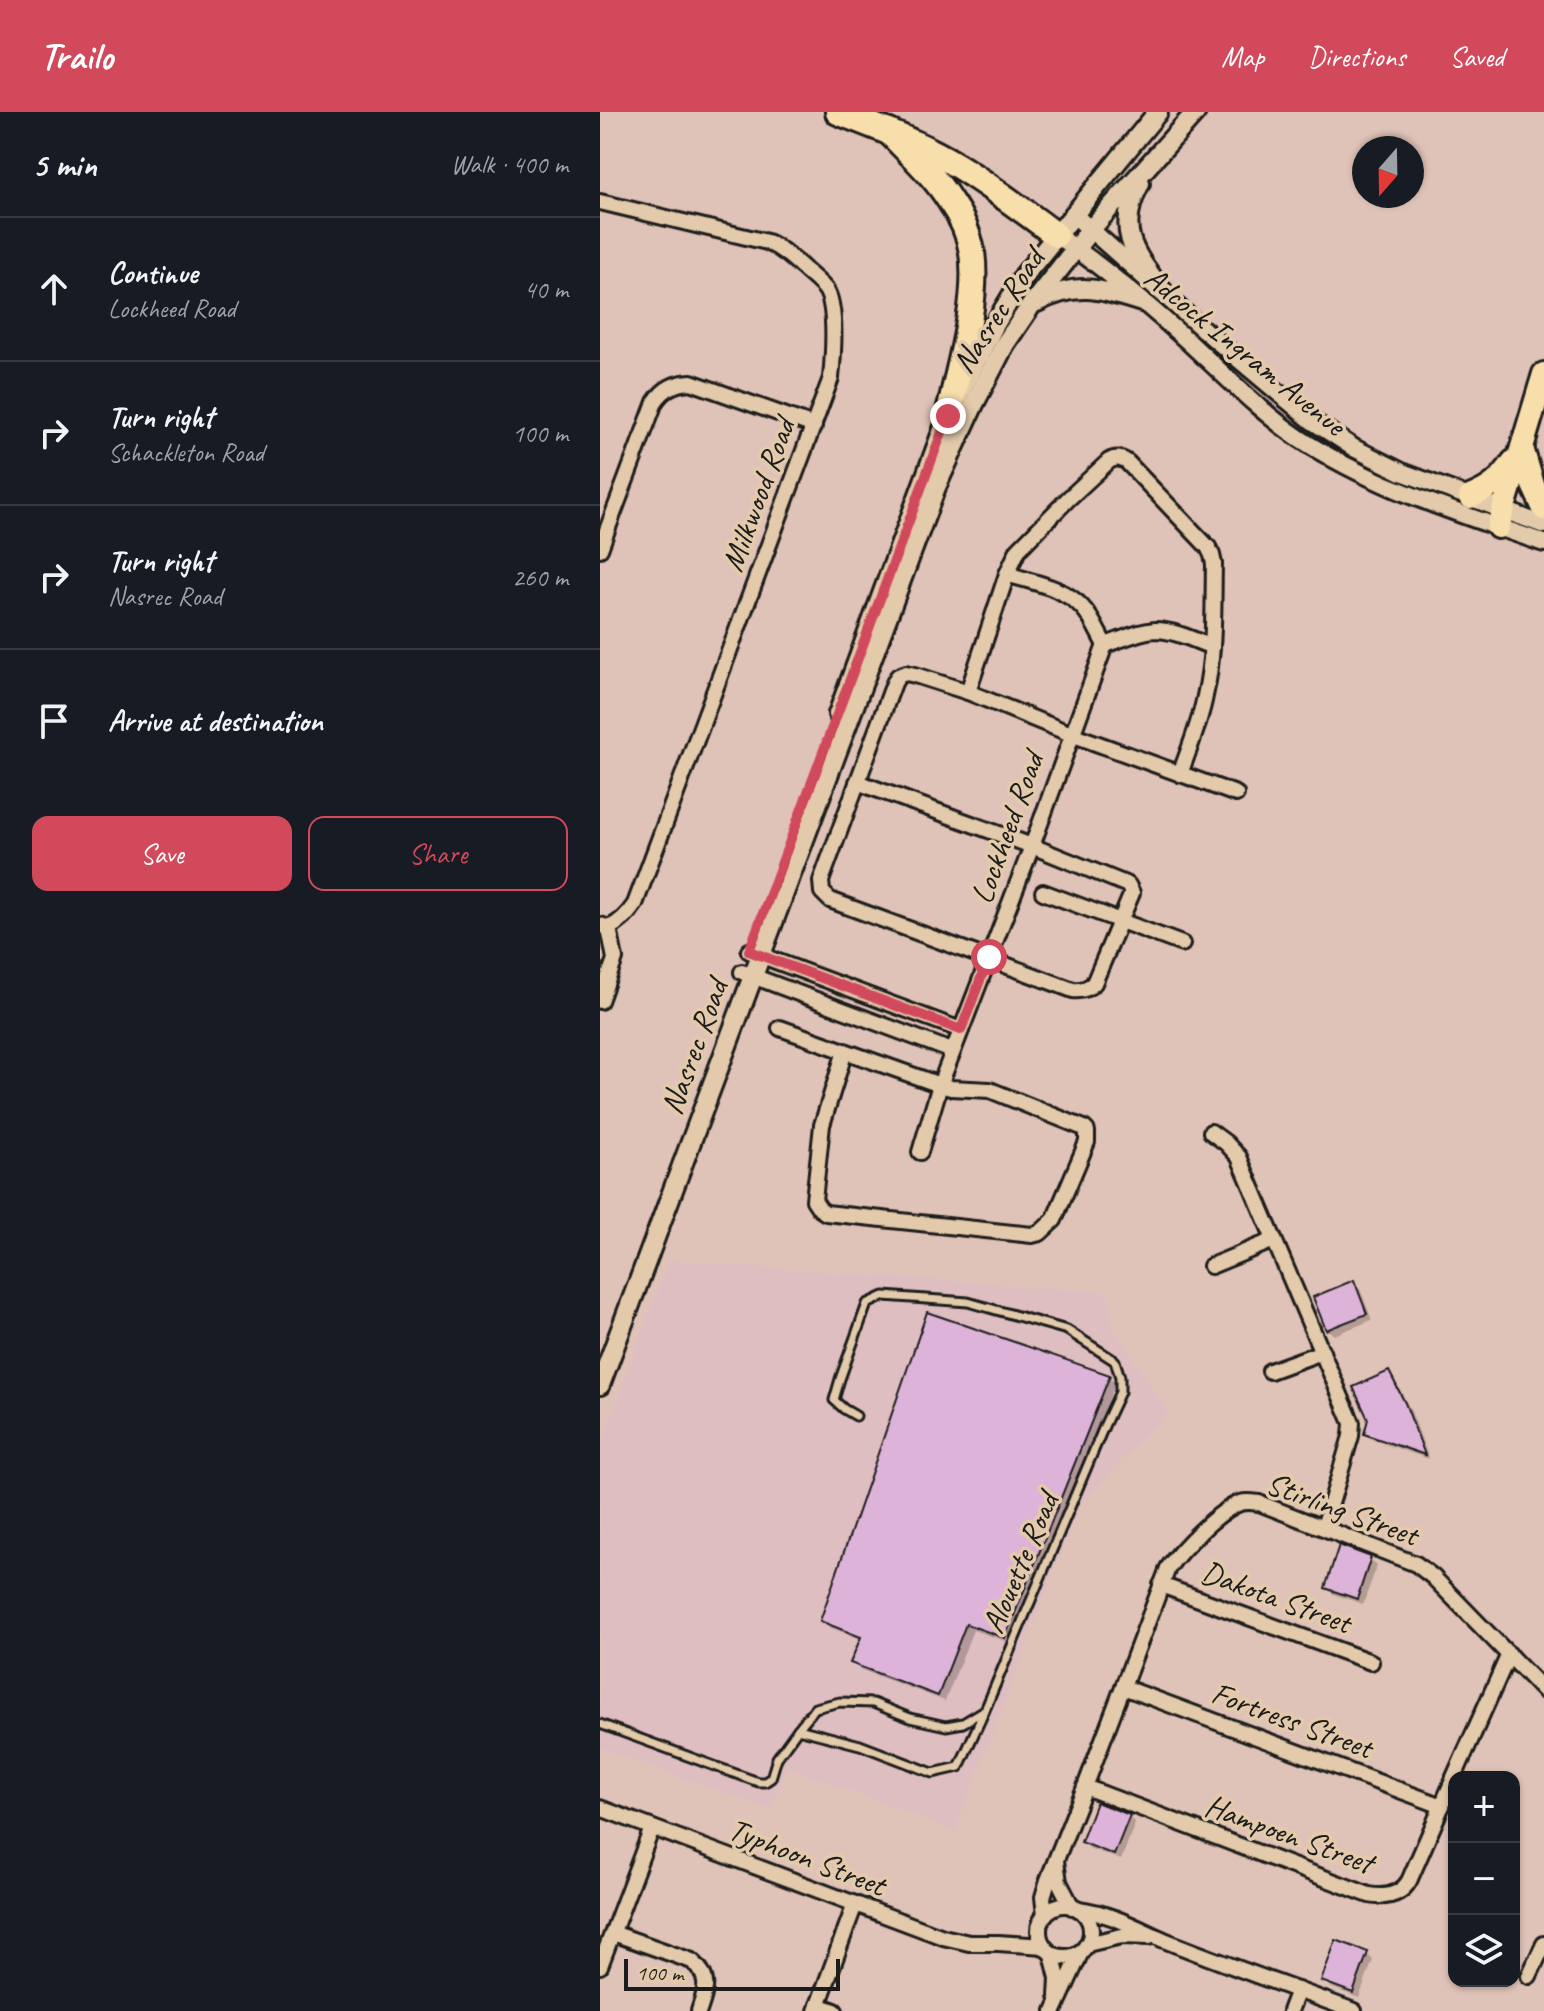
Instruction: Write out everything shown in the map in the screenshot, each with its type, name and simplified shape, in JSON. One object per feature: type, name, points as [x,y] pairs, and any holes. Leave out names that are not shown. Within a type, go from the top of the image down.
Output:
[{"type":"highway","points":[[838,112],[889,132],[955,165],[1066,242]]},
{"type":"highway","points":[[889,132],[936,181],[963,224],[972,248],[974,278],[948,416]]},
{"type":"main road","name":"Nasrec Road","points":[[600,1353],[936,487],[1005,344],[1032,304],[1066,242],[1073,214],[1158,112]]},
{"type":"main road","name":"Nasrec Road","points":[[755,953],[948,416],[995,324],[1025,274],[1066,242],[1091,229],[1196,112]]},
{"type":"main road","points":[[1153,160],[1131,201],[1129,234],[1135,253],[1164,293]]},
{"type":"main road","points":[[1032,304],[1057,292],[1080,288],[1142,302]]},
{"type":"main road","points":[[1501,518],[1544,374]]},
{"type":"main road","points":[[1470,497],[1498,482],[1522,447]]},
{"type":"main road","points":[[1522,447],[1544,509]]},
{"type":"main road","name":"Nasrec Road","points":[[600,1385],[747,974]]},
{"type":"street","name":"Milkwood Road","points":[[600,202],[767,242],[785,252],[827,291],[832,307],[833,363],[831,378],[814,426],[635,904],[619,923],[604,926]]},
{"type":"street","name":"Adcock Ingram Avenue","points":[[1073,214],[1311,420],[1354,448],[1390,466],[1470,497],[1544,543]]},
{"type":"street","name":"Adcock Ingram Avenue","points":[[1066,242],[1142,302],[1244,395],[1297,436],[1343,465],[1395,490],[1501,518],[1544,525]]},
{"type":"street","points":[[600,549],[655,402],[666,389],[691,382],[814,426]]},
{"type":"street","points":[[968,692],[1007,574],[1018,550],[1109,461],[1113,458],[1123,459],[1208,547],[1214,564],[1212,647],[1205,696],[1180,774]]},
{"type":"street","points":[[1007,574],[1055,590],[1076,601],[1105,645],[1139,633],[1160,630],[1212,647]]},
{"type":"street","name":"Lockheed Road","points":[[920,1152],[952,1051],[1032,846],[1105,645]]},
{"type":"street","points":[[857,782],[1128,885],[1132,893],[1094,983],[1086,989],[1073,990],[830,900],[822,892],[821,881],[857,782],[894,683],[898,676],[906,673],[915,675],[968,692],[1071,734],[1236,794]]},
{"type":"street","points":[[1043,892],[1182,944]]},
{"type":"street","points":[[600,1001],[615,959],[604,926]]},
{"type":"street","points":[[755,953],[961,1030]]},
{"type":"street","points":[[747,974],[952,1051]]},
{"type":"street","points":[[851,1014],[860,992]]},
{"type":"street","points":[[780,1028],[845,1051],[940,1085],[990,1090],[1080,1125],[1087,1131],[1087,1142],[1054,1220],[1040,1233],[1032,1235],[826,1213],[820,1209],[814,1200],[822,1125],[845,1051]]},
{"type":"street","points":[[1211,1132],[1239,1157],[1350,1416],[1352,1429],[1324,1527]]},
{"type":"street","points":[[1211,1266],[1274,1240]]},
{"type":"street","points":[[1270,1371],[1322,1352]]},
{"type":"street","name":"Stirling Street","points":[[1042,1919],[1048,1880],[1168,1568],[1178,1553],[1234,1506],[1259,1503],[1416,1564],[1433,1577],[1544,1691]]},
{"type":"street","name":"Dakota Street","points":[[1161,1585],[1371,1662]]},
{"type":"street","name":"Hampoen Street","points":[[1457,1771],[1509,1654]]},
{"type":"street","name":"Fortress Street","points":[[1123,1687],[1442,1806]]},
{"type":"street","name":"Hampoen Street","points":[[1085,1787],[1378,1896],[1392,1895],[1405,1887],[1448,1792]]},
{"type":"street","name":"Typhoon Street","points":[[600,1808],[943,1937],[969,1943],[998,1943],[1048,1950]]},
{"type":"street","points":[[600,1966],[652,1828]]},
{"type":"street","points":[[1055,2008],[1090,1938],[1087,1919],[1075,1908],[1059,1882],[1056,1860]]},
{"type":"street","points":[[835,2011],[817,2008],[855,1904]]},
{"type":"street","points":[[1055,2008],[1058,1978],[1039,1935],[1042,1919],[1054,1908],[1066,1906],[1119,1919],[1162,1939],[1354,2011]]},
{"type":"street","name":"Typhoon Street","points":[[998,1943],[1019,1935],[1042,1919]]},
{"type":"street","points":[[613,1933],[692,1961],[698,1966],[705,1980],[705,1994],[699,2011]]},
{"type":"street","points":[[1048,1950],[1067,1957],[1084,1948],[1130,1935],[1162,1939]]},
{"type":"street","points":[[1529,1976],[1544,1944]]},
{"type":"street","points":[[1290,2011],[1298,1990]]},
{"type":"lane","name":"Alouette Road","points":[[798,1729],[860,1745],[933,1773],[959,1767],[1120,1392],[1120,1377],[1115,1361],[1067,1330],[968,1302],[884,1296],[867,1304],[834,1400],[856,1416]]},
{"type":"lane","points":[[600,1724],[765,1782],[771,1778],[777,1758],[815,1708],[840,1702],[873,1703],[910,1718],[946,1726],[963,1723],[985,1710]]},
{"type":"shaded area","points":[[669,1260],[1107,1292],[1114,1329],[1168,1412],[1080,1505],[955,1831],[787,1767],[770,1810],[600,1748],[600,1446]]},
{"type":"building","points":[[1354,1280],[1367,1314],[1326,1330],[1313,1297]]},
{"type":"building","points":[[927,1312],[1110,1375],[1005,1638],[966,1624],[938,1696],[850,1663],[861,1637],[820,1621]]},
{"type":"building","points":[[1389,1371],[1425,1455],[1364,1434],[1368,1419],[1353,1387]]},
{"type":"building","points":[[1339,1545],[1371,1557],[1357,1599],[1325,1588]]},
{"type":"building","points":[[1096,1802],[1130,1815],[1114,1855],[1081,1842]]},
{"type":"building","points":[[1336,1940],[1368,1952],[1353,1993],[1321,1981]]},
{"type":"route","points":[[948,416],[749,951],[961,1030],[989,957]]}]
